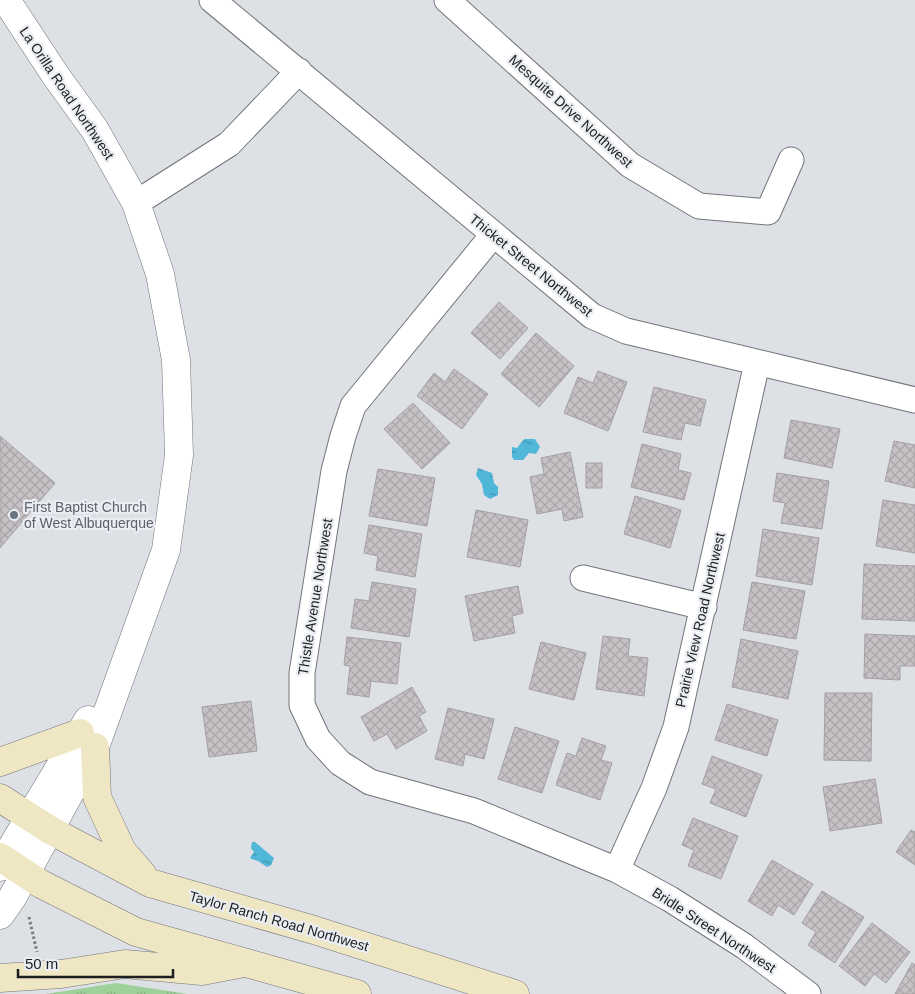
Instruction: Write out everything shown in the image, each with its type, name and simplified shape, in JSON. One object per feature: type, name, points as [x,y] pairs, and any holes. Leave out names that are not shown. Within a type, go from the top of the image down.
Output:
[{"type":"main road","points":[[0,762],[88,740],[97,797],[122,851],[150,883]]},
{"type":"main road","name":"Taylor Ranch Road Northwest","points":[[0,798],[40,824],[150,883],[314,930],[515,994]]},
{"type":"main road","points":[[7,864],[41,884],[136,932],[357,994]]},
{"type":"main road","points":[[0,978],[61,974],[125,964],[202,971],[244,962]]},
{"type":"street","name":"La Orilla Road Northwest","points":[[6,0],[95,130],[136,203],[160,274],[176,360],[179,455],[166,550],[129,651],[88,740]]},
{"type":"street","name":"Thicket Street Northwest","points":[[212,0],[300,71],[493,235],[592,316],[626,331],[915,400]]},
{"type":"street","name":"Mesquite Drive Northwest","points":[[447,0],[630,165],[698,206],[768,212],[791,160]]},
{"type":"street","points":[[136,203],[229,144],[300,71]]},
{"type":"street","name":"Thistle Avenue Northwest","points":[[493,235],[353,406],[342,436],[334,471],[302,673],[302,705],[318,739],[340,763],[370,782],[474,811],[617,870]]},
{"type":"street","name":"Prairie View Road Northwest","points":[[617,870],[654,788],[676,727],[758,362]]},
{"type":"street","points":[[583,578],[704,606]]},
{"type":"street","points":[[0,915],[7,864],[40,824],[88,740]]},
{"type":"street","name":"Bridle Street Northwest","points":[[617,870],[670,899],[744,946],[808,994]]},
{"type":"path","points":[[29,915],[40,961]]},
{"type":"green space","points":[[116,983],[188,994],[46,994]]},
{"type":"water","points":[[524,439],[535,439],[540,447],[536,454],[529,453],[523,460],[514,460],[512,457],[512,447],[517,448]]},
{"type":"water","points":[[478,468],[492,473],[494,483],[498,487],[498,495],[490,499],[484,495],[482,484],[476,475]]},
{"type":"water","points":[[252,842],[255,842],[274,858],[271,865],[267,867],[250,858],[254,852],[251,848]]},
{"type":"building","points":[[499,302],[528,328],[500,359],[471,333]]},
{"type":"building","points":[[536,333],[574,366],[539,407],[501,374]]},
{"type":"building","points":[[454,369],[488,394],[462,429],[417,396],[434,373],[445,382]]},
{"type":"building","points":[[598,371],[627,382],[608,431],[564,413],[578,377],[593,383]]},
{"type":"building","points":[[654,387],[706,400],[700,426],[685,423],[681,440],[643,432]]},
{"type":"building","points":[[413,403],[450,443],[422,469],[384,429]]},
{"type":"building","points":[[791,420],[840,429],[832,468],[784,458]]},
{"type":"building","name":"First Baptist Church of West Albuquerque","points":[[0,436],[55,483],[0,548]]},
{"type":"building","points":[[894,441],[915,445],[915,488],[885,481]]},
{"type":"building","points":[[642,444],[681,454],[678,470],[691,473],[684,500],[631,487]]},
{"type":"building","points":[[570,452],[583,517],[564,521],[562,509],[537,514],[530,477],[544,474],[541,458]]},
{"type":"building","points":[[586,463],[602,463],[602,488],[586,488]]},
{"type":"building","points":[[378,469],[435,478],[427,526],[369,516]]},
{"type":"building","points":[[777,473],[829,481],[822,529],[781,523],[785,503],[773,501]]},
{"type":"building","points":[[635,496],[681,510],[670,548],[624,534]]},
{"type":"building","points":[[883,500],[915,505],[915,553],[876,546]]},
{"type":"building","points":[[476,510],[528,520],[520,567],[467,557]]},
{"type":"building","points":[[369,525],[422,534],[415,577],[376,570],[378,556],[364,553]]},
{"type":"building","points":[[763,529],[819,538],[812,585],[756,576]]},
{"type":"building","points":[[864,564],[915,566],[915,621],[862,619]]},
{"type":"building","points":[[372,582],[416,589],[409,637],[351,628],[355,599],[369,601]]},
{"type":"building","points":[[752,582],[805,591],[796,639],[743,630]]},
{"type":"building","points":[[518,586],[523,613],[512,616],[515,633],[474,641],[465,596]]},
{"type":"building","points":[[865,634],[915,636],[915,666],[900,666],[900,680],[864,678]]},
{"type":"building","points":[[603,636],[630,639],[628,656],[648,658],[644,696],[596,689]]},
{"type":"building","points":[[347,637],[401,643],[397,684],[371,681],[369,697],[347,694],[350,666],[344,665]]},
{"type":"building","points":[[741,639],[798,651],[788,699],[732,687]]},
{"type":"building","points":[[541,642],[586,653],[574,700],[529,689]]},
{"type":"building","points":[[412,687],[426,712],[419,716],[427,731],[396,749],[387,734],[374,741],[361,717]]},
{"type":"building","points":[[825,693],[872,693],[871,761],[824,760]]},
{"type":"building","points":[[251,701],[257,751],[209,757],[202,707]]},
{"type":"building","points":[[727,704],[778,720],[767,756],[715,740]]},
{"type":"building","points":[[448,708],[494,719],[484,759],[465,754],[463,766],[435,759]]},
{"type":"building","points":[[515,727],[559,741],[542,793],[498,779]]},
{"type":"building","points":[[582,738],[606,746],[601,760],[612,763],[600,800],[556,785],[567,753],[576,756]]},
{"type":"building","points":[[712,756],[762,775],[746,817],[710,803],[716,789],[702,784]]},
{"type":"building","points":[[875,779],[882,823],[830,831],[823,787]]},
{"type":"building","points":[[693,818],[738,836],[721,879],[688,866],[694,850],[682,845]]},
{"type":"building","points":[[911,830],[915,832],[915,865],[896,852]]},
{"type":"building","points":[[772,860],[813,884],[794,915],[778,905],[772,916],[748,901]]},
{"type":"building","points":[[822,891],[864,917],[835,963],[808,945],[816,932],[802,923]]},
{"type":"building","points":[[872,923],[910,952],[886,983],[874,974],[865,986],[839,966]]},
{"type":"building","points":[[912,963],[915,965],[915,994],[895,994]]},
{"type":"place","name":"First Baptist Church of West Albuquerque","points":[[14,515]]}]
